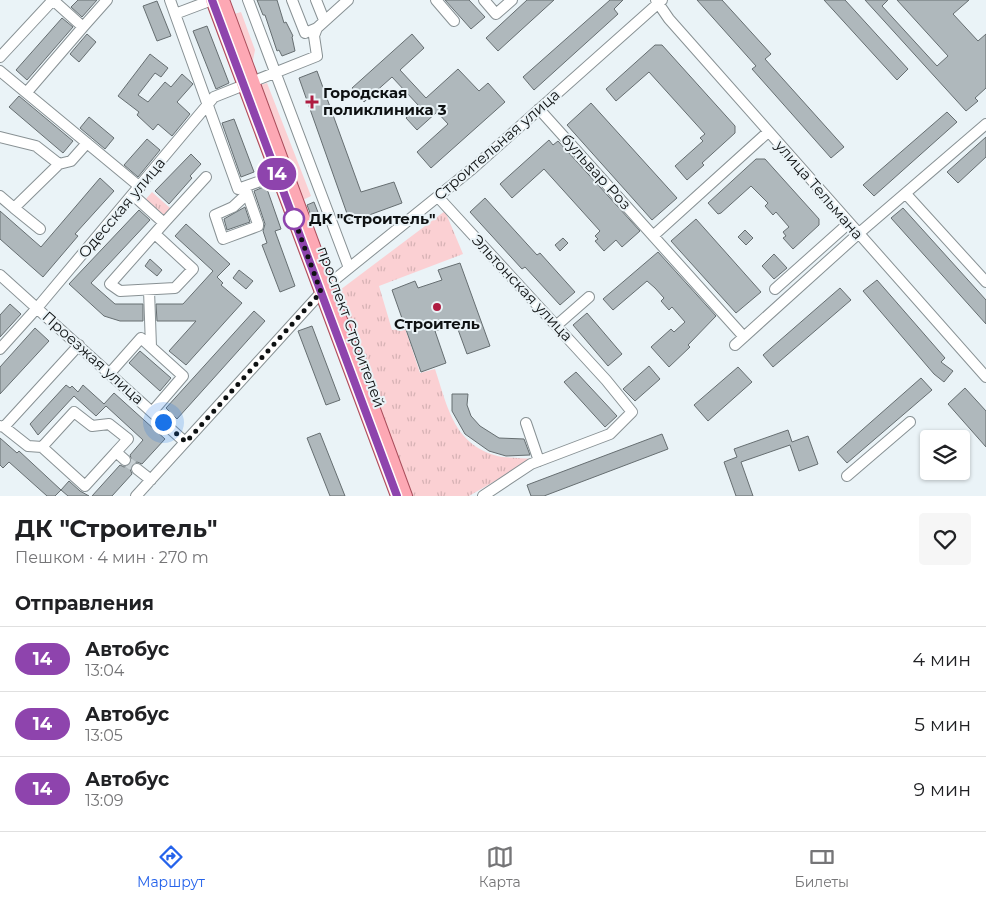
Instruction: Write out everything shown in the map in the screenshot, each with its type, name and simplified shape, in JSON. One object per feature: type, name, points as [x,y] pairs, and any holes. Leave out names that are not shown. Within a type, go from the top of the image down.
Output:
[{"type":"main road","name":"проспект Строителей","points":[[212,0],[248,83],[324,289],[397,496]]},
{"type":"main road","name":"проспект Строителей","points":[[223,0],[277,175],[406,496]]},
{"type":"street","points":[[0,57],[53,0],[83,27]]},
{"type":"street","points":[[27,92],[107,0]]},
{"type":"street","points":[[170,0],[238,189],[246,190]]},
{"type":"street","points":[[175,14],[212,0]]},
{"type":"street","points":[[248,0],[350,268]]},
{"type":"street","points":[[292,0],[305,33],[320,24],[348,0]]},
{"type":"street","points":[[316,0],[320,24]]},
{"type":"street","points":[[436,0],[454,21]]},
{"type":"street","points":[[484,0],[496,14],[512,0]]},
{"type":"street","name":"Строительная улица","points":[[136,496],[324,289],[438,197],[659,1]]},
{"type":"street","name":"улица Тельмана","points":[[659,1],[669,19],[986,377]]},
{"type":"street","name":"Одесская улица","points":[[0,348],[37,308],[214,97],[316,56],[314,36],[320,24]]},
{"type":"street","points":[[0,71],[87,143],[136,191],[164,223]]},
{"type":"street","name":"бульвар Роз","points":[[539,109],[744,337]]},
{"type":"street","points":[[735,345],[858,234],[986,124]]},
{"type":"street","points":[[653,236],[768,132]]},
{"type":"street","points":[[0,137],[36,146],[59,164]]},
{"type":"street","points":[[14,208],[59,164],[71,161],[87,143]]},
{"type":"street","points":[[246,190],[258,226],[223,239],[215,215],[233,207],[246,190],[277,175]]},
{"type":"street","points":[[155,234],[193,269],[175,288],[120,291],[110,284],[206,177]]},
{"type":"street","points":[[906,194],[986,282]]},
{"type":"street","points":[[0,196],[40,229]]},
{"type":"street","name":"Эльтонская улица","points":[[438,197],[606,380],[632,412],[610,434],[539,462]]},
{"type":"street","points":[[775,289],[849,223]]},
{"type":"street","name":"Проезжая улица","points":[[0,274],[186,442]]},
{"type":"street","points":[[149,290],[151,347]]},
{"type":"street","points":[[557,326],[589,297]]},
{"type":"street","points":[[110,373],[141,338],[183,376],[152,412]]},
{"type":"street","points":[[42,447],[74,412],[92,426],[109,424],[128,440],[85,486],[42,447],[28,446],[2,427],[79,345]]},
{"type":"street","points":[[847,476],[910,422]]},
{"type":"street","points":[[483,496],[539,462],[526,423]]},
{"type":"street","points":[[116,452],[125,460]]},
{"type":"street","points":[[137,469],[151,480]]},
{"type":"green space","points":[[241,12],[255,50],[251,70],[231,15]]},
{"type":"green space","points":[[267,83],[311,196],[301,201],[257,86]]},
{"type":"green space","points":[[152,192],[170,208],[164,215],[146,199]]},
{"type":"green space","points":[[445,211],[463,254],[379,286],[392,330],[405,328],[420,373],[435,369],[455,424],[473,445],[502,457],[533,459],[469,496],[412,496],[336,293]]},
{"type":"building","points":[[78,0],[97,0],[82,17],[71,7]]},
{"type":"building","points":[[257,0],[277,0],[284,23],[286,22],[293,36],[295,51],[282,56],[279,50],[277,51],[265,15],[263,15]]},
{"type":"building","points":[[445,0],[469,0],[485,17],[471,29]]},
{"type":"building","points":[[527,0],[554,0],[498,51],[486,38]]},
{"type":"building","points":[[610,0],[623,0],[614,9],[618,14],[534,90],[523,77]]},
{"type":"building","points":[[697,0],[722,0],[771,54],[765,59],[844,147],[831,158],[752,69],[756,66]]},
{"type":"building","points":[[824,0],[845,0],[908,69],[897,80]]},
{"type":"building","points":[[865,0],[888,0],[882,6],[937,66],[948,56],[897,0],[969,0],[953,14],[978,41],[986,34],[986,88],[975,98],[978,101],[966,111]]},
{"type":"building","points":[[157,1],[171,36],[157,41],[143,6]]},
{"type":"building","points":[[62,18],[73,27],[27,80],[16,70]]},
{"type":"building","points":[[207,26],[229,83],[216,89],[193,31]]},
{"type":"building","points":[[87,34],[96,42],[79,62],[70,54]]},
{"type":"building","points":[[412,34],[424,48],[400,70],[426,98],[458,69],[479,91],[488,83],[505,102],[431,168],[417,152],[448,124],[437,112],[417,130],[406,118],[419,106],[392,77],[364,102],[352,88]]},
{"type":"building","points":[[655,45],[662,45],[735,126],[735,133],[702,163],[704,165],[687,180],[675,166],[703,141],[700,138],[705,134],[649,72],[616,101],[606,89]]},
{"type":"building","points":[[150,54],[168,68],[161,77],[155,73],[138,95],[148,102],[165,82],[171,87],[182,74],[193,84],[177,102],[190,114],[172,136],[158,124],[153,130],[137,115],[139,112],[118,96]]},
{"type":"building","points":[[317,71],[361,192],[394,182],[402,203],[350,222],[299,78]]},
{"type":"building","points":[[19,96],[73,141],[63,153],[9,107]]},
{"type":"building","points":[[591,103],[677,198],[652,220],[567,125]]},
{"type":"building","points":[[947,112],[957,122],[874,196],[863,185]]},
{"type":"building","points":[[89,117],[114,138],[105,149],[80,128]]},
{"type":"building","points":[[234,119],[254,172],[241,177],[222,123]]},
{"type":"building","points":[[986,137],[986,157],[958,183],[947,172]]},
{"type":"building","points":[[147,139],[160,150],[138,177],[124,165]]},
{"type":"building","points":[[549,140],[553,145],[558,141],[640,231],[622,247],[616,240],[604,251],[595,241],[598,239],[595,236],[600,231],[544,169],[512,198],[500,184]]},
{"type":"building","points":[[191,154],[201,164],[190,176],[192,178],[169,204],[155,191]]},
{"type":"building","points":[[756,159],[765,159],[819,219],[819,225],[793,249],[783,238],[786,236],[783,232],[789,227],[776,212],[773,215],[765,206],[768,203],[751,186],[721,213],[718,214],[708,203]]},
{"type":"building","points":[[100,178],[114,191],[75,234],[78,236],[43,277],[0,239],[0,211],[41,247]]},
{"type":"building","points":[[266,186],[281,229],[275,231],[295,286],[280,292],[262,245],[267,243],[263,231],[265,224],[254,191]]},
{"type":"building","points":[[485,198],[537,255],[540,253],[575,292],[560,305],[525,267],[522,269],[470,212]]},
{"type":"building","points":[[314,202],[321,220],[314,223],[307,205]]},
{"type":"building","points":[[245,207],[250,222],[227,230],[224,219]]},
{"type":"building","points":[[903,208],[986,300],[986,324],[891,218]]},
{"type":"building","points":[[139,210],[150,220],[91,283],[115,304],[143,304],[143,321],[120,321],[104,316],[69,284]]},
{"type":"building","points":[[696,219],[761,292],[736,313],[671,241]]},
{"type":"building","points":[[186,224],[230,264],[217,277],[223,283],[221,285],[242,303],[186,365],[169,351],[196,321],[157,321],[156,304],[183,304],[213,271],[175,236]]},
{"type":"building","points":[[745,230],[753,238],[746,245],[738,237]]},
{"type":"building","points":[[563,238],[568,243],[560,251],[555,245]]},
{"type":"building","points":[[658,252],[716,316],[688,345],[690,347],[669,367],[651,347],[671,329],[674,332],[685,322],[672,307],[669,310],[661,301],[664,298],[655,288],[647,281],[613,310],[603,299]]},
{"type":"building","points":[[774,254],[787,268],[774,279],[762,266]]},
{"type":"building","points":[[150,259],[162,270],[157,276],[145,266]]},
{"type":"building","name":"Строитель","points":[[460,263],[490,346],[467,354],[456,324],[435,331],[446,363],[421,372],[392,290],[415,281],[418,288],[442,280],[438,270]]},
{"type":"building","points":[[239,270],[253,281],[246,289],[233,278]]},
{"type":"building","points":[[877,280],[945,358],[941,362],[953,371],[944,382],[934,374],[863,291]]},
{"type":"building","points":[[840,288],[851,300],[773,367],[763,355]]},
{"type":"building","points":[[10,304],[21,314],[0,337],[0,315]]},
{"type":"building","points":[[254,311],[265,321],[177,419],[166,408]]},
{"type":"building","points":[[587,313],[622,354],[608,366],[573,325]]},
{"type":"building","points":[[312,326],[340,400],[326,405],[298,331]]},
{"type":"building","points":[[35,328],[49,341],[0,394],[0,367]]},
{"type":"building","points":[[140,351],[171,378],[160,391],[129,363]]},
{"type":"building","points":[[649,366],[660,379],[635,401],[623,389]]},
{"type":"building","points":[[738,367],[752,382],[708,421],[694,405]]},
{"type":"building","points":[[576,372],[617,416],[605,427],[564,382]]},
{"type":"building","points":[[921,378],[932,390],[847,463],[837,452]]},
{"type":"building","points":[[66,385],[70,388],[72,386],[78,392],[83,385],[104,404],[114,393],[165,439],[142,464],[137,462],[132,464],[130,469],[132,474],[112,496],[92,496],[120,465],[124,467],[130,465],[132,461],[130,455],[143,440],[106,406],[96,416],[74,396],[38,435],[30,424]]},
{"type":"building","points":[[965,388],[986,411],[986,447],[948,404]]},
{"type":"building","points":[[452,394],[468,394],[467,405],[471,416],[480,426],[499,438],[524,439],[530,455],[506,456],[489,451],[465,434],[452,411]]},
{"type":"building","points":[[788,430],[792,442],[808,436],[818,464],[799,471],[790,445],[741,462],[753,496],[736,496],[724,462],[737,457],[734,449]]},
{"type":"building","points":[[320,433],[345,496],[330,496],[307,438]]},
{"type":"building","points":[[662,434],[668,449],[544,496],[531,496],[527,485]]},
{"type":"building","points":[[0,438],[17,453],[19,451],[61,490],[55,496],[47,496],[9,462],[3,468],[0,465]]},
{"type":"building","points":[[69,481],[89,496],[68,496],[61,490]]},
{"type":"tunnel","points":[[125,460],[137,469]]},
{"type":"bus line","name":"14","points":[[212,0],[397,496]]},
{"type":"place","name":"Городская поликлиника 3","points":[[312,102]]},
{"type":"place","name":"ДК \"Строитель\"","points":[[294,219]]},
{"type":"place","name":"Строитель","points":[[437,307]]},
{"type":"route","points":[[163,422],[186,442],[321,292],[294,219]]}]
